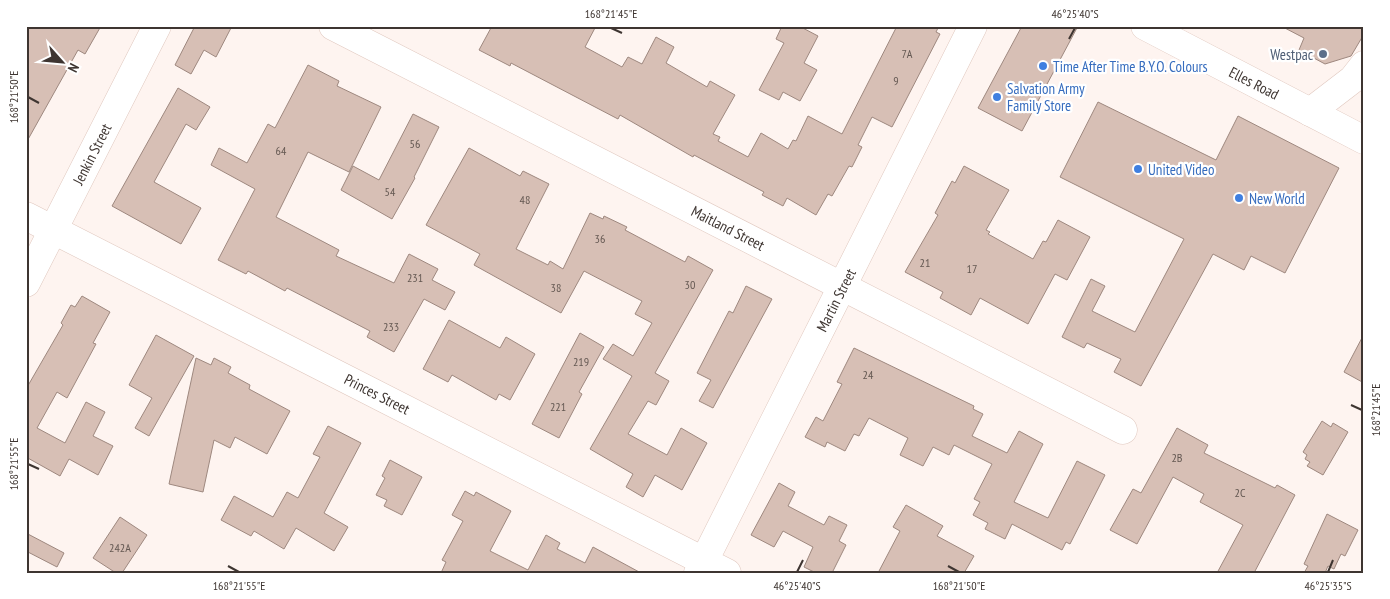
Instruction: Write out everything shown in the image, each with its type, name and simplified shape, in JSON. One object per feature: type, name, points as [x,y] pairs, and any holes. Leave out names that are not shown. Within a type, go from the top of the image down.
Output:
[{"type":"street","name":"Jenkin Street","points":[[26,283],[157,26]]},
{"type":"street","name":"Maitland Street","points":[[333,26],[1123,430]]},
{"type":"street","name":"Martin Street","points":[[710,569],[842,286],[973,26]]},
{"type":"street","name":"Elles Road","points":[[1145,26],[1364,140]]},
{"type":"street","points":[[1310,112],[1353,78],[1364,65]]},
{"type":"street","name":"Princes Street","points":[[26,216],[710,569]]},
{"type":"building","points":[[26,26],[101,26],[85,54],[78,50],[26,143]]},
{"type":"building","points":[[195,26],[232,26],[216,57],[204,50],[191,74],[175,65]]},
{"type":"building","points":[[492,26],[596,26],[585,47],[622,67],[628,57],[642,64],[656,37],[674,47],[666,63],[707,87],[710,81],[735,95],[713,134],[720,137],[718,141],[748,157],[761,133],[788,149],[793,140],[796,141],[808,116],[842,134],[897,26],[939,26],[936,32],[940,34],[892,127],[872,117],[858,145],[862,147],[852,167],[849,166],[832,196],[828,194],[816,215],[787,198],[783,206],[762,195],[764,192],[694,155],[693,157],[620,115],[618,119],[511,63],[510,66],[479,50]]},
{"type":"building","points":[[782,26],[799,26],[818,36],[804,63],[817,70],[800,101],[783,92],[779,100],[759,90],[784,43],[776,39]]},
{"type":"building","points":[[1022,26],[1078,26],[1022,131],[978,108]]},
{"type":"building","points":[[1281,26],[1364,26],[1364,34],[1351,56],[1325,64],[1299,50],[1304,38]]},
{"type":"building","points":[[308,65],[339,81],[337,86],[381,107],[349,172],[308,152],[276,217],[339,250],[336,256],[394,283],[409,254],[438,269],[432,280],[455,292],[445,310],[424,299],[394,352],[367,337],[370,331],[287,288],[285,291],[248,271],[246,274],[218,260],[255,189],[211,165],[219,148],[247,163],[268,124],[275,128]]},
{"type":"building","points":[[178,88],[210,107],[196,130],[186,124],[154,182],[201,208],[181,244],[112,206]]},
{"type":"building","points":[[1098,102],[1216,160],[1238,116],[1339,168],[1285,273],[1251,256],[1244,270],[1213,254],[1141,386],[1114,372],[1121,359],[1087,343],[1084,348],[1062,337],[1091,279],[1105,286],[1092,311],[1135,332],[1184,239],[1060,177]]},
{"type":"building","points":[[413,114],[439,127],[415,178],[392,219],[341,190],[353,166],[379,180]]},
{"type":"building","points":[[469,148],[520,176],[523,171],[549,184],[516,249],[548,265],[550,261],[563,269],[590,213],[603,219],[604,216],[627,227],[625,230],[685,262],[688,256],[713,270],[655,373],[669,381],[656,405],[648,401],[628,434],[667,455],[681,428],[707,443],[682,490],[655,475],[643,497],[626,487],[633,474],[590,449],[632,376],[603,359],[613,344],[633,356],[652,323],[635,314],[642,301],[584,271],[561,313],[474,265],[480,254],[426,225]]},
{"type":"building","points":[[964,166],[1009,190],[986,230],[990,232],[988,234],[1033,259],[1043,241],[1046,242],[1058,220],[1090,237],[1067,280],[1055,274],[1028,324],[980,298],[971,315],[940,298],[943,292],[905,272],[938,215],[935,213],[952,181],[955,183]]},
{"type":"building","points":[[746,286],[772,299],[713,408],[699,401],[711,380],[697,373],[729,311],[733,313]]},
{"type":"building","points":[[82,296],[110,312],[93,343],[96,344],[67,398],[57,392],[37,428],[65,443],[86,402],[105,412],[93,436],[113,446],[98,475],[69,459],[60,476],[26,457],[26,389],[63,325],[61,323],[71,305],[75,307]]},
{"type":"building","points":[[449,320],[500,348],[506,337],[535,354],[510,400],[499,394],[496,400],[452,375],[448,382],[423,369]]},
{"type":"building","points":[[580,333],[604,347],[579,392],[582,394],[559,438],[532,424]]},
{"type":"building","points":[[1364,334],[1364,383],[1344,372]]},
{"type":"building","points":[[156,335],[194,356],[149,436],[135,428],[152,398],[129,385]]},
{"type":"building","points":[[854,348],[974,406],[973,409],[983,414],[972,436],[1007,453],[1019,431],[1043,444],[1014,502],[1048,518],[1077,461],[1105,475],[1070,544],[1066,542],[1062,550],[1012,524],[1005,539],[985,529],[988,523],[973,515],[980,502],[974,499],[992,464],[954,445],[949,455],[933,447],[923,466],[900,455],[908,438],[869,418],[859,436],[854,434],[845,451],[827,442],[825,447],[805,437],[816,417],[823,421],[842,384],[837,382]]},
{"type":"building","points":[[196,358],[211,365],[214,358],[231,367],[228,373],[250,385],[249,389],[290,411],[267,454],[235,437],[230,448],[214,440],[203,492],[169,484]]},
{"type":"building","points":[[1322,421],[1331,427],[1333,423],[1348,432],[1323,475],[1307,466],[1310,462],[1305,459],[1307,455],[1303,452]]},
{"type":"building","points":[[328,426],[361,443],[324,513],[348,527],[334,551],[296,528],[284,549],[254,531],[251,536],[221,520],[234,496],[273,517],[287,492],[298,498],[320,457],[313,454]]},
{"type":"building","points":[[1177,428],[1208,445],[1204,453],[1275,488],[1277,485],[1295,495],[1254,573],[1217,573],[1243,525],[1200,502],[1204,494],[1173,477],[1137,544],[1110,530],[1133,489],[1141,493]]},
{"type":"building","points":[[390,460],[422,477],[402,515],[384,506],[387,500],[376,495],[385,478],[382,476]]},
{"type":"building","points":[[779,483],[795,492],[788,506],[824,525],[829,516],[847,525],[839,541],[846,545],[832,573],[816,573],[804,567],[813,547],[783,531],[774,547],[751,535]]},
{"type":"building","points":[[465,491],[474,496],[476,492],[511,511],[490,551],[528,570],[546,535],[560,543],[557,549],[585,563],[593,547],[641,573],[441,573],[446,562],[442,560],[463,521],[452,515]]},
{"type":"building","points":[[906,505],[943,526],[937,536],[974,556],[964,573],[878,573],[900,531],[893,527]]},
{"type":"building","points":[[1327,514],[1358,530],[1345,556],[1341,554],[1334,569],[1328,566],[1325,573],[1304,573],[1308,566],[1304,564]]},
{"type":"building","points":[[120,517],[147,535],[122,573],[116,573],[93,558]]},
{"type":"building","points":[[26,533],[64,553],[57,567],[26,551]]},
{"type":"place","name":"Westpac","points":[[1323,54]]},
{"type":"place","name":"Time After Time B.Y.O. Colours","points":[[1043,66]]},
{"type":"place","name":"Salvation Army Family Store","points":[[997,97]]},
{"type":"place","name":"United Video","points":[[1138,169]]},
{"type":"place","name":"New World","points":[[1239,198]]}]
